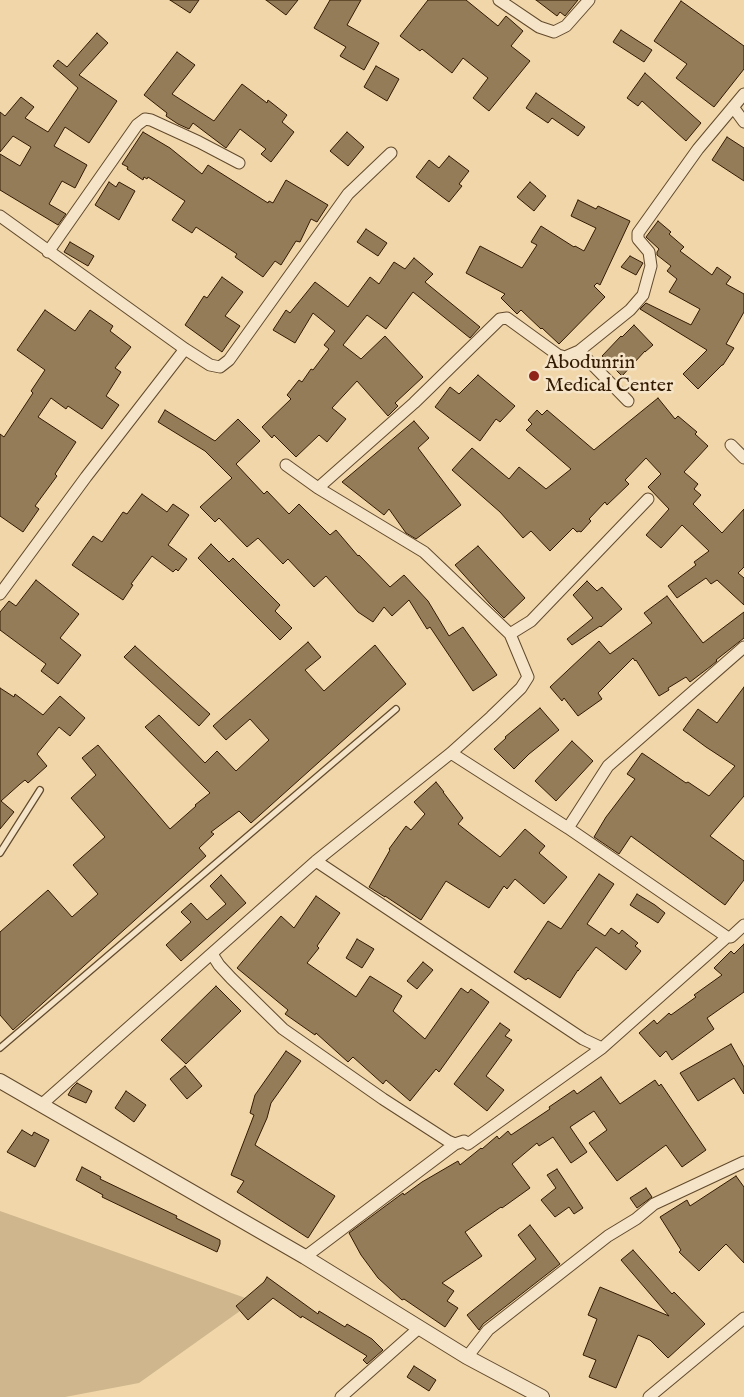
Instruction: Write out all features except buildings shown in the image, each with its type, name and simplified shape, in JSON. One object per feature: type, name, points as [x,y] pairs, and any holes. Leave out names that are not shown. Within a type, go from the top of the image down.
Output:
[{"type":"street","points":[[499,0],[539,27],[554,32],[566,26],[589,0]]},
{"type":"street","points":[[318,488],[414,403],[500,319],[507,318],[558,355],[565,357],[579,351],[630,310],[643,295],[652,266],[649,252],[638,239],[638,233],[698,149],[744,94]]},
{"type":"street","points":[[733,107],[744,122]]},
{"type":"street","points":[[48,252],[137,125],[145,119],[151,120],[239,162]]},
{"type":"street","points":[[0,216],[185,349],[210,365],[220,367],[229,360],[348,194],[391,153]]},
{"type":"street","points":[[0,594],[86,477],[185,349]]},
{"type":"street","points":[[579,351],[628,401]]},
{"type":"street","points":[[731,445],[744,458]]},
{"type":"street","points":[[41,1104],[316,861],[451,753],[515,694],[528,677],[510,634],[424,552],[318,488],[286,465]]},
{"type":"street","points":[[510,634],[531,620],[648,499]]},
{"type":"street","points":[[568,828],[608,766],[744,647]]},
{"type":"street","points":[[451,753],[568,828],[727,937]]},
{"type":"street","points":[[316,861],[583,1039],[602,1048]]},
{"type":"street","points":[[305,1257],[455,1144],[464,1141],[468,1144],[602,1048],[727,937],[731,937],[744,925]]},
{"type":"street","points":[[212,954],[231,978],[282,1028],[383,1099],[448,1142],[455,1144]]},
{"type":"street","points":[[0,1081],[305,1257],[467,1357],[540,1396]]},
{"type":"street","points":[[467,1357],[488,1330],[608,1236],[636,1219],[654,1204],[744,1162]]},
{"type":"street","points":[[649,1397],[744,1318]]},
{"type":"street","points":[[341,1397],[419,1328]]},
{"type":"lane","points":[[0,1048],[396,710]]},
{"type":"lane","points":[[0,853],[40,790]]},
{"type":"shaded area","points":[[0,1211],[254,1301],[139,1383],[65,1397],[0,1397]]},
{"type":"place","name":"Abodunrin Medical Center","points":[[534,376]]}]
